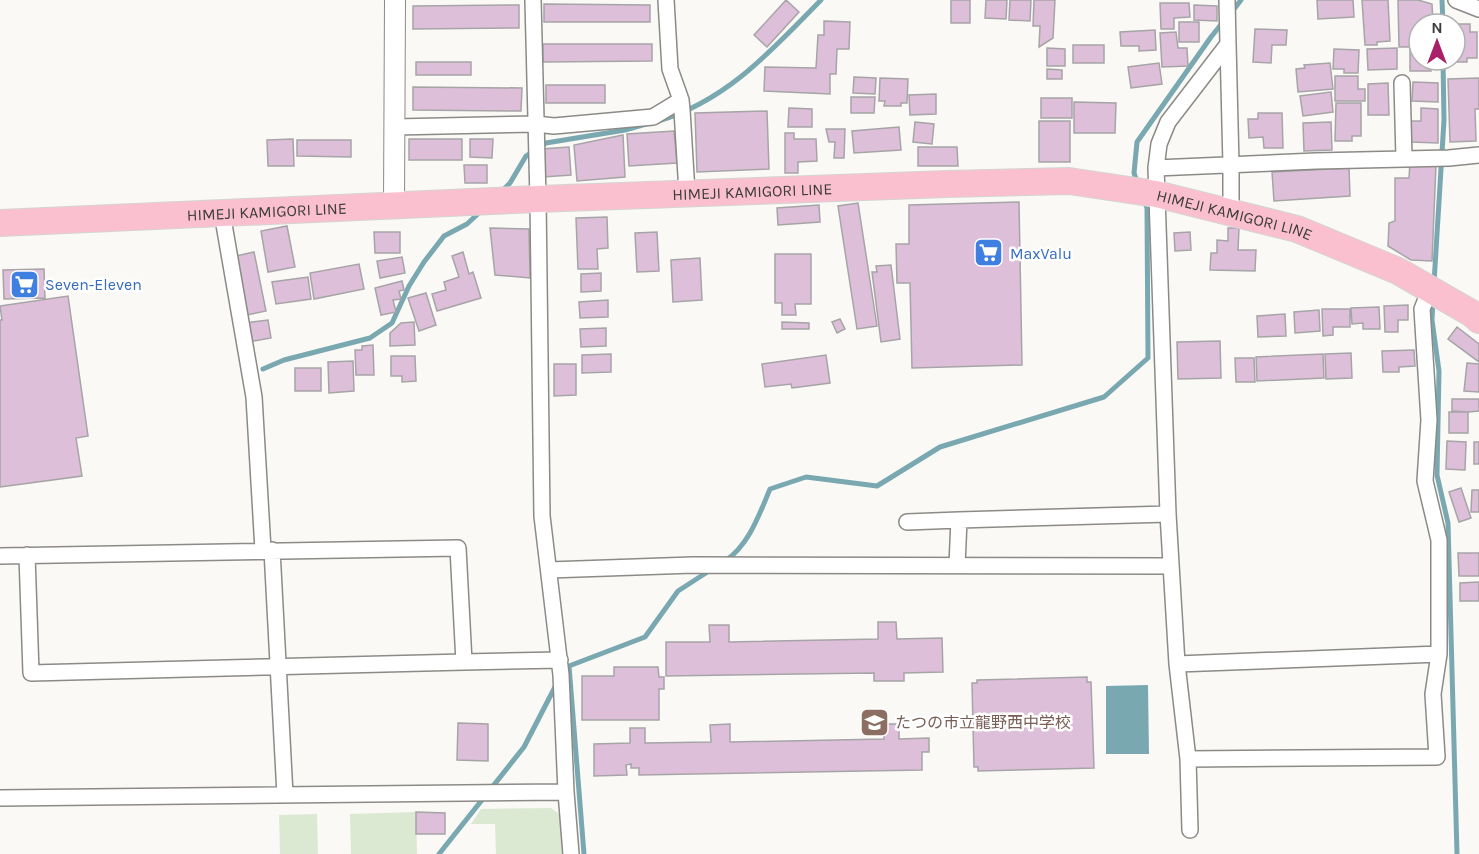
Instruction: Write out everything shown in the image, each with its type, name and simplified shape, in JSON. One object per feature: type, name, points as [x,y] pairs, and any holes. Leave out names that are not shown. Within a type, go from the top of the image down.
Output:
[{"type":"main road","name":"HIMEJI KAMIGORI LINE","points":[[0,223],[687,193],[1070,181],[1156,194],[1297,230],[1398,271],[1471,313],[1479,320]]},
{"type":"street","points":[[394,206],[395,0]]},
{"type":"street","points":[[533,0],[542,516],[560,660],[571,854]]},
{"type":"street","points":[[666,0],[670,69],[681,100],[687,193]]},
{"type":"street","points":[[1227,0],[1231,213]]},
{"type":"street","points":[[1456,0],[1479,9]]},
{"type":"street","points":[[1190,830],[1188,759],[1178,664],[1168,514],[1156,168],[1159,144],[1168,122],[1228,44]]},
{"type":"street","points":[[1402,83],[1404,158]]},
{"type":"street","points":[[394,127],[536,124],[554,126],[653,117],[681,100]]},
{"type":"street","points":[[1156,168],[1479,155]]},
{"type":"street","points":[[222,213],[254,397],[279,667],[285,795]]},
{"type":"street","points":[[1188,759],[1437,757],[1433,694],[1439,654],[1439,540],[1425,481],[1429,420],[1422,309],[1430,289]]},
{"type":"street","points":[[907,522],[1168,514]]},
{"type":"street","points":[[957,565],[959,519]]},
{"type":"street","points":[[0,556],[458,548],[464,662]]},
{"type":"street","points":[[27,555],[31,673],[560,660]]},
{"type":"street","points":[[549,570],[693,565],[1171,566]]},
{"type":"street","points":[[1178,664],[1439,654]]},
{"type":"street","points":[[0,798],[566,792]]},
{"type":"green space","points":[[551,808],[562,816],[564,854],[496,854],[495,824],[471,824],[481,809]]},
{"type":"green space","points":[[416,812],[417,854],[351,854],[350,814]]},
{"type":"green space","points":[[317,814],[318,854],[280,854],[279,815]]},
{"type":"water","points":[[1148,685],[1149,754],[1106,754],[1106,686]]},
{"type":"building","points":[[786,0],[799,12],[767,47],[754,35]]},
{"type":"building","points":[[951,0],[970,0],[970,23],[951,23]]},
{"type":"building","points":[[986,0],[1007,0],[1006,19],[985,18]]},
{"type":"building","points":[[1010,0],[1031,0],[1030,21],[1009,20]]},
{"type":"building","points":[[1034,0],[1055,0],[1053,38],[1039,47],[1040,26],[1033,26]]},
{"type":"building","points":[[1317,0],[1353,0],[1354,17],[1318,19]]},
{"type":"building","points":[[1362,0],[1388,0],[1390,41],[1377,42],[1377,45],[1365,45]]},
{"type":"building","points":[[1398,0],[1418,0],[1432,4],[1432,12],[1407,12],[1407,47],[1399,47]]},
{"type":"building","points":[[1160,3],[1189,3],[1190,17],[1174,18],[1174,29],[1161,29]]},
{"type":"building","points":[[544,4],[650,5],[650,22],[544,22]]},
{"type":"building","points":[[519,5],[519,28],[413,29],[413,6]]},
{"type":"building","points":[[1194,5],[1217,6],[1217,21],[1194,20]]},
{"type":"building","points":[[824,21],[850,22],[849,49],[837,49],[836,74],[830,74],[830,94],[764,91],[765,67],[816,68],[818,35],[824,35]]},
{"type":"building","points":[[1179,22],[1199,22],[1199,42],[1179,42]]},
{"type":"building","points":[[1467,24],[1470,24],[1470,32],[1477,32],[1477,58],[1467,58]]},
{"type":"building","points":[[1255,29],[1287,30],[1286,45],[1272,45],[1271,63],[1253,62]]},
{"type":"building","points":[[1155,30],[1156,50],[1139,51],[1139,46],[1121,46],[1120,32]]},
{"type":"building","points":[[1176,32],[1178,48],[1187,48],[1188,66],[1162,67],[1160,33]]},
{"type":"building","points":[[543,44],[652,44],[652,61],[543,62]]},
{"type":"building","points":[[1073,45],[1104,45],[1104,63],[1073,63]]},
{"type":"building","points":[[1047,48],[1065,49],[1065,66],[1047,66]]},
{"type":"building","points":[[1397,48],[1397,69],[1368,70],[1367,49]]},
{"type":"building","points":[[1334,49],[1359,50],[1358,73],[1344,73],[1344,69],[1333,69]]},
{"type":"building","points":[[416,62],[471,62],[471,75],[416,75]]},
{"type":"building","points":[[1159,63],[1162,84],[1131,88],[1128,67]]},
{"type":"building","points":[[1330,63],[1333,89],[1298,92],[1296,69],[1305,68],[1304,65]]},
{"type":"building","points":[[1047,69],[1062,70],[1062,79],[1047,79]]},
{"type":"building","points":[[1335,76],[1358,76],[1358,89],[1365,89],[1365,101],[1335,101]]},
{"type":"building","points":[[854,77],[876,78],[875,94],[853,93]]},
{"type":"building","points":[[880,78],[908,79],[907,103],[901,103],[901,106],[884,106],[885,101],[879,101]]},
{"type":"building","points":[[1479,78],[1479,109],[1475,109],[1476,141],[1450,142],[1448,79]]},
{"type":"building","points":[[1413,82],[1438,83],[1438,102],[1412,101]]},
{"type":"building","points":[[1388,83],[1389,115],[1368,115],[1368,84]]},
{"type":"building","points":[[546,85],[605,85],[605,103],[546,103]]},
{"type":"building","points":[[413,87],[522,88],[521,111],[413,110]]},
{"type":"building","points":[[1331,92],[1333,112],[1303,116],[1300,96]]},
{"type":"building","points":[[936,94],[936,114],[910,115],[909,95]]},
{"type":"building","points":[[851,97],[875,97],[874,113],[851,113]]},
{"type":"building","points":[[1041,98],[1072,98],[1072,118],[1041,118]]},
{"type":"building","points":[[1074,102],[1116,103],[1115,133],[1074,133]]},
{"type":"building","points":[[1336,103],[1361,103],[1361,136],[1352,136],[1352,141],[1335,141]]},
{"type":"building","points":[[789,108],[812,109],[812,127],[788,127]]},
{"type":"building","points":[[1421,108],[1438,109],[1438,143],[1411,142],[1411,121],[1421,121]]},
{"type":"building","points":[[767,111],[769,169],[697,172],[695,113]]},
{"type":"building","points":[[1258,113],[1282,113],[1283,148],[1264,148],[1263,137],[1249,138],[1248,119],[1258,119]]},
{"type":"building","points":[[1039,121],[1070,121],[1070,162],[1039,162]]},
{"type":"building","points":[[915,122],[934,124],[932,144],[913,142]]},
{"type":"building","points":[[1331,122],[1332,150],[1304,151],[1303,123]]},
{"type":"building","points":[[899,127],[901,150],[854,153],[852,131]]},
{"type":"building","points":[[826,129],[845,129],[844,158],[834,158],[835,142],[829,142]]},
{"type":"building","points":[[674,131],[677,163],[629,166],[627,134]]},
{"type":"building","points":[[785,133],[794,133],[794,139],[816,139],[817,161],[798,162],[798,173],[785,173]]},
{"type":"building","points":[[623,135],[625,177],[577,181],[574,145]]},
{"type":"building","points":[[293,139],[294,166],[268,166],[267,140]]},
{"type":"building","points":[[409,139],[462,139],[462,160],[409,160]]},
{"type":"building","points":[[470,139],[493,139],[492,158],[470,157]]},
{"type":"building","points":[[297,140],[351,140],[351,157],[297,156]]},
{"type":"building","points":[[569,147],[571,175],[543,177],[541,149]]},
{"type":"building","points":[[918,147],[957,147],[958,166],[918,166]]},
{"type":"building","points":[[1410,162],[1436,164],[1432,261],[1411,260],[1388,246],[1389,223],[1395,221],[1395,178],[1409,178]]},
{"type":"building","points":[[464,165],[487,165],[487,183],[465,183]]},
{"type":"building","points":[[1349,168],[1350,196],[1274,201],[1272,172]]},
{"type":"building","points":[[1019,202],[1022,365],[912,368],[910,283],[897,283],[896,244],[909,244],[909,205]]},
{"type":"building","points":[[858,203],[877,326],[857,329],[838,206]]},
{"type":"building","points":[[819,205],[820,222],[778,225],[777,208]]},
{"type":"building","points":[[607,217],[608,248],[597,249],[598,269],[578,269],[576,218]]},
{"type":"building","points":[[287,226],[295,267],[268,272],[261,231]]},
{"type":"building","points":[[490,228],[529,229],[530,278],[495,275]]},
{"type":"building","points":[[1228,228],[1239,228],[1238,250],[1256,250],[1255,271],[1210,270],[1211,253],[1217,253],[1217,240],[1228,241]]},
{"type":"building","points":[[374,232],[400,232],[400,253],[375,253]]},
{"type":"building","points":[[657,232],[659,271],[637,272],[635,233]]},
{"type":"building","points":[[1190,232],[1191,250],[1175,251],[1174,233]]},
{"type":"building","points":[[254,252],[266,311],[247,315],[236,256]]},
{"type":"building","points":[[463,252],[469,274],[473,272],[481,298],[437,311],[432,294],[446,290],[444,282],[459,277],[452,256]]},
{"type":"building","points":[[775,254],[811,254],[811,304],[795,304],[796,315],[782,315],[782,303],[775,303]]},
{"type":"building","points":[[402,257],[405,273],[380,278],[377,261]]},
{"type":"building","points":[[700,258],[702,300],[673,302],[671,260]]},
{"type":"building","points":[[359,264],[364,289],[314,299],[310,273]]},
{"type":"building","points":[[891,265],[900,339],[881,342],[872,272],[877,272],[876,266]]},
{"type":"building","points":[[44,269],[45,298],[4,299],[3,270]]},
{"type":"building","points":[[601,273],[601,291],[581,292],[581,274]]},
{"type":"building","points":[[308,277],[311,299],[276,304],[272,282]]},
{"type":"building","points":[[402,281],[404,290],[399,291],[401,299],[393,300],[396,312],[381,315],[375,288]]},
{"type":"building","points":[[426,293],[436,325],[419,331],[408,298]]},
{"type":"building","points":[[68,296],[88,436],[76,438],[82,476],[0,487],[0,320],[2,320],[0,306]]},
{"type":"building","points":[[608,300],[608,317],[580,318],[579,302]]},
{"type":"building","points":[[1408,305],[1408,320],[1398,320],[1398,332],[1385,332],[1384,306]]},
{"type":"building","points":[[1379,307],[1380,329],[1363,329],[1363,323],[1352,324],[1351,308]]},
{"type":"building","points":[[1322,309],[1350,309],[1350,327],[1333,327],[1333,335],[1323,336]]},
{"type":"building","points":[[1319,310],[1320,331],[1295,333],[1294,312]]},
{"type":"building","points":[[1285,314],[1286,336],[1258,337],[1257,316]]},
{"type":"building","points":[[840,319],[845,329],[837,333],[832,322]]},
{"type":"building","points":[[268,320],[271,338],[248,342],[245,323]]},
{"type":"building","points":[[414,322],[415,345],[390,346],[390,333],[401,323]]},
{"type":"building","points":[[782,322],[809,323],[809,329],[782,329]]},
{"type":"building","points":[[1457,327],[1479,344],[1479,362],[1448,339]]},
{"type":"building","points":[[606,328],[606,346],[581,347],[580,329]]},
{"type":"building","points":[[1220,341],[1221,378],[1178,379],[1177,342]]},
{"type":"building","points":[[373,345],[374,375],[356,375],[355,350],[362,350],[362,346]]},
{"type":"building","points":[[1414,350],[1415,366],[1399,367],[1399,372],[1383,372],[1382,351]]},
{"type":"building","points":[[1351,353],[1352,378],[1326,379],[1325,354]]},
{"type":"building","points":[[611,354],[611,372],[582,373],[582,355]]},
{"type":"building","points":[[1323,354],[1324,378],[1257,381],[1256,357]]},
{"type":"building","points":[[826,355],[830,383],[792,388],[791,384],[765,387],[762,364]]},
{"type":"building","points":[[391,356],[415,356],[416,381],[402,382],[402,376],[391,376]]},
{"type":"building","points":[[1235,358],[1254,358],[1255,382],[1236,382]]},
{"type":"building","points":[[353,361],[354,391],[329,393],[328,362]]},
{"type":"building","points":[[1467,363],[1479,364],[1479,392],[1464,391]]},
{"type":"building","points":[[554,364],[576,364],[576,395],[554,396]]},
{"type":"building","points":[[295,368],[321,368],[321,391],[295,391]]},
{"type":"building","points":[[1452,399],[1479,399],[1479,411],[1452,411]]},
{"type":"building","points":[[1449,412],[1468,412],[1468,433],[1449,433]]},
{"type":"building","points":[[1447,441],[1466,442],[1465,470],[1446,469]]},
{"type":"building","points":[[1474,442],[1479,442],[1479,464],[1474,464]]},
{"type":"building","points":[[1461,488],[1471,518],[1459,522],[1449,492]]},
{"type":"building","points":[[1472,490],[1479,490],[1479,512],[1471,512]]},
{"type":"building","points":[[1458,553],[1479,553],[1479,576],[1459,576]]},
{"type":"building","points":[[1479,582],[1479,601],[1460,601],[1460,583]]},
{"type":"building","points":[[878,622],[896,622],[897,639],[942,638],[943,672],[904,673],[904,681],[874,681],[874,673],[666,676],[666,642],[710,642],[709,625],[729,625],[729,642],[878,639]]},
{"type":"building","points":[[614,667],[658,667],[659,677],[664,677],[664,689],[659,689],[659,720],[582,720],[582,676],[614,676]]},
{"type":"building","points":[[1087,677],[1087,682],[1091,682],[1094,768],[978,771],[978,767],[974,767],[972,683],[977,683],[977,680]]},
{"type":"building","points":[[458,723],[488,724],[488,761],[457,760]]},
{"type":"building","points":[[730,724],[730,742],[884,739],[884,724],[899,724],[899,739],[929,738],[929,752],[922,752],[922,770],[639,775],[639,768],[631,768],[631,764],[626,765],[627,775],[594,776],[594,744],[630,743],[630,728],[645,728],[645,743],[711,742],[710,725]]},
{"type":"building","points":[[416,812],[445,813],[445,834],[416,834]]},
{"type":"waterway","points":[[658,121],[706,101],[727,87],[767,55],[821,0]]},
{"type":"waterway","points":[[1231,13],[1241,0]]},
{"type":"waterway","points":[[1442,0],[1442,12]]},
{"type":"waterway","points":[[1137,182],[1134,173],[1137,142],[1223,22]]},
{"type":"waterway","points":[[1434,283],[1444,120],[1443,72]]},
{"type":"waterway","points":[[501,192],[510,183],[526,156],[546,143],[625,130],[646,124]]},
{"type":"waterway","points":[[725,561],[741,547],[747,538],[770,489],[806,477],[877,486],[940,447],[1104,397],[1148,358],[1147,208],[1144,200]]},
{"type":"waterway","points":[[263,369],[284,360],[370,338],[392,323],[409,286],[444,236],[467,224],[481,211]]},
{"type":"waterway","points":[[1433,298],[1432,320],[1439,371],[1437,475],[1448,523],[1457,854]]},
{"type":"waterway","points":[[564,672],[569,666],[645,637],[678,591],[712,569]]},
{"type":"waterway","points":[[569,666],[584,854]]},
{"type":"waterway","points":[[439,854],[524,747],[556,685]]},
{"type":"place","name":"MaxValu","points":[[989,253]]},
{"type":"place","name":"Seven-Eleven","points":[[24,284]]},
{"type":"place","name":"たつの市立龍野西中学校","points":[[874,722]]}]
